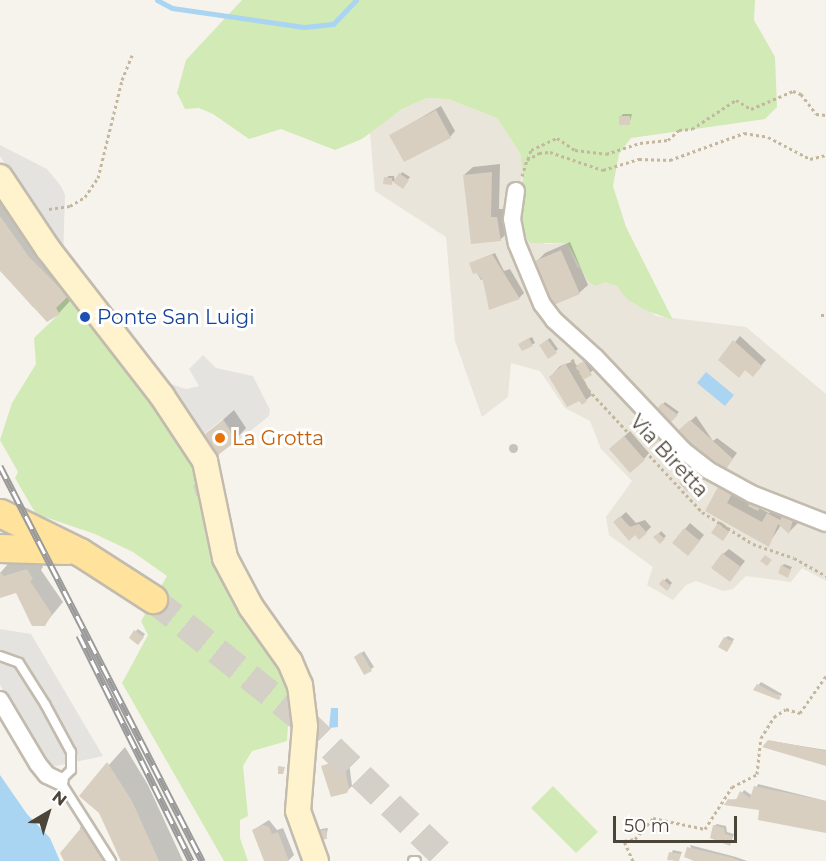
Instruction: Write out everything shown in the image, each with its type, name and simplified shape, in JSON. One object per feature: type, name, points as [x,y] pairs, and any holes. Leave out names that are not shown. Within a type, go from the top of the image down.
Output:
[{"type":"main road","points":[[0,177],[48,249],[162,396],[205,461],[225,558],[251,607],[290,662],[300,686],[305,726],[298,811],[316,861]]},
{"type":"main road","points":[[0,513],[80,552],[153,599]]},
{"type":"main road","points":[[0,548],[80,552]]},
{"type":"street","points":[[516,191],[512,219],[517,244],[542,304],[554,320],[595,357],[684,451],[708,470],[752,494],[826,524]]},
{"type":"street","points":[[0,700],[38,764],[47,775],[60,781]]},
{"type":"lane","points":[[0,656],[19,663],[71,752],[71,770],[60,781],[111,861]]},
{"type":"path","points":[[49,209],[70,206],[85,197],[98,178],[122,80],[132,56]]},
{"type":"path","points":[[516,191],[531,150],[557,138],[575,150],[606,154],[640,143],[668,140],[679,130],[692,129],[736,100],[751,109],[793,91],[801,94],[816,114],[826,114]]},
{"type":"path","points":[[527,160],[550,152],[603,170],[639,159],[669,160],[744,133],[768,137],[810,159],[826,155]]},
{"type":"path","points":[[821,315],[826,315]]},
{"type":"path","name":"Via Biretta","points":[[571,355],[584,385],[702,512],[753,544],[794,558],[826,576]]},
{"type":"path","points":[[633,861],[624,841],[635,839],[653,818],[705,829],[732,787],[757,774],[761,738],[774,717],[786,709],[800,713],[826,676]]},
{"type":"shaded area","points":[[427,98],[448,99],[497,118],[520,153],[523,174],[520,183],[544,244],[567,243],[577,267],[617,286],[656,316],[746,327],[826,394],[826,581],[802,568],[791,582],[746,576],[733,589],[723,591],[696,581],[686,585],[673,600],[647,585],[653,567],[609,535],[606,517],[632,481],[601,449],[590,421],[565,408],[540,371],[511,363],[508,397],[482,417],[455,341],[446,237],[375,191],[370,132],[402,109]]},
{"type":"shaded area","points":[[0,145],[47,169],[61,186],[65,195],[63,259],[0,156]]},
{"type":"shaded area","points":[[203,355],[216,368],[253,376],[270,410],[269,416],[239,440],[223,419],[204,434],[162,381],[186,389],[199,386],[189,369]]},
{"type":"shaded area","points":[[0,629],[31,634],[103,756],[47,768],[0,685]]},
{"type":"green space","points":[[242,0],[755,0],[754,20],[775,57],[777,107],[765,119],[631,138],[619,154],[613,186],[626,227],[673,320],[645,310],[627,299],[617,286],[605,282],[595,286],[588,281],[567,243],[530,243],[519,225],[523,174],[520,153],[497,118],[448,99],[427,98],[402,109],[362,139],[335,150],[281,129],[249,139],[213,114],[199,108],[185,109],[177,93],[186,60]]},
{"type":"green space","points":[[68,296],[179,440],[201,484],[215,562],[279,663],[286,680],[289,709],[287,741],[252,751],[243,766],[248,816],[240,820],[240,838],[248,861],[224,861],[122,683],[148,635],[141,621],[167,576],[133,552],[95,534],[36,514],[15,478],[18,472],[0,440],[12,403],[36,364],[34,338],[59,314],[56,308]]},
{"type":"green space","points":[[553,786],[598,832],[576,853],[531,808]]},
{"type":"water","points":[[706,372],[734,395],[725,406],[697,383]]},
{"type":"water","points":[[331,708],[338,708],[338,727],[329,728]]},
{"type":"water","points":[[0,775],[27,814],[50,838],[60,861],[0,861]]},
{"type":"building","points":[[436,110],[451,138],[404,162],[389,135]]},
{"type":"building","points":[[619,116],[630,116],[630,125],[619,125]]},
{"type":"building","points":[[492,172],[491,217],[497,217],[501,241],[471,244],[463,175]]},
{"type":"building","points":[[399,173],[409,180],[403,189],[393,182]]},
{"type":"building","points":[[384,177],[392,178],[392,185],[383,184]]},
{"type":"building","points":[[0,216],[29,257],[68,296],[56,308],[60,314],[47,322],[0,271]]},
{"type":"building","points":[[561,250],[580,294],[549,307],[535,261]]},
{"type":"building","points":[[492,254],[520,299],[489,310],[483,281],[477,273],[473,274],[469,263]]},
{"type":"building","points":[[529,338],[533,346],[522,351],[518,344]]},
{"type":"building","points":[[548,340],[557,353],[548,359],[539,345]]},
{"type":"building","points":[[733,340],[762,366],[753,377],[745,370],[739,378],[718,360]]},
{"type":"building","points":[[584,361],[592,375],[583,380],[575,366]]},
{"type":"building","points":[[565,363],[587,401],[582,405],[579,401],[567,407],[549,377]]},
{"type":"building","points":[[662,403],[678,415],[669,424],[656,410]]},
{"type":"building","points":[[639,417],[659,441],[649,448],[629,424]]},
{"type":"building","name":"La Grotta","points":[[223,420],[236,441],[217,456],[205,434]]},
{"type":"building","points":[[690,420],[733,459],[724,472],[701,451],[695,457],[674,434]]},
{"type":"building","points":[[624,436],[645,460],[630,473],[609,449]]},
{"type":"building","points":[[695,468],[703,476],[687,492],[679,483]]},
{"type":"building","points":[[201,484],[203,495],[196,496],[193,485]]},
{"type":"building","points":[[719,485],[733,492],[727,503],[762,522],[767,513],[780,520],[783,515],[793,520],[789,534],[778,524],[769,547],[705,511]]},
{"type":"building","points":[[752,498],[762,503],[758,511],[748,506]]},
{"type":"building","points":[[620,516],[630,527],[639,524],[647,533],[639,540],[635,535],[629,541],[613,522]]},
{"type":"building","points":[[718,523],[729,532],[723,541],[711,533]]},
{"type":"building","points":[[684,528],[700,541],[688,556],[672,543]]},
{"type":"building","points":[[658,533],[665,539],[660,544],[653,537]]},
{"type":"building","points":[[722,553],[741,567],[730,582],[711,568]]},
{"type":"building","points":[[765,555],[772,560],[767,566],[760,561]]},
{"type":"building","points":[[781,565],[791,570],[788,578],[778,573]]},
{"type":"building","points":[[27,569],[33,579],[30,581],[52,614],[45,626],[32,626],[16,593],[0,598],[0,572],[4,576]]},
{"type":"building","points":[[663,579],[671,586],[667,591],[659,584]]},
{"type":"building","points":[[134,630],[144,637],[138,645],[129,638]]},
{"type":"building","points":[[724,637],[733,642],[727,652],[718,647]]},
{"type":"building","points":[[361,652],[372,671],[364,675],[354,657]]},
{"type":"building","points":[[757,684],[781,697],[779,700],[753,690]]},
{"type":"building","points":[[768,740],[826,751],[826,766],[762,747]]},
{"type":"building","points":[[343,759],[349,788],[347,793],[331,797],[321,766]]},
{"type":"building","points":[[107,762],[132,801],[159,861],[121,861],[99,813],[79,796]]},
{"type":"building","points":[[278,766],[285,767],[283,774],[278,774]]},
{"type":"building","points":[[754,786],[826,801],[826,833],[758,820],[759,810],[724,805],[728,799],[736,800],[740,791],[750,798]]},
{"type":"building","points":[[263,825],[269,827],[272,834],[278,832],[289,861],[264,861],[252,830]]},
{"type":"building","points":[[713,825],[724,828],[725,834],[732,836],[730,846],[710,838]]},
{"type":"building","points":[[81,828],[89,830],[103,861],[64,861],[60,853]]},
{"type":"building","points":[[326,830],[327,839],[318,840],[317,831]]},
{"type":"building","points":[[687,847],[740,861],[694,861],[684,857]]},
{"type":"building","points":[[669,852],[681,854],[679,861],[667,860]]},
{"type":"waterway","points":[[157,0],[172,8],[304,27],[333,24],[356,0]]},
{"type":"tunnel","points":[[153,599],[302,719],[449,861]]},
{"type":"railway","points":[[0,466],[202,861]]},
{"type":"railway","points":[[79,635],[191,861]]},
{"type":"place","name":"Ponte San Luigi","points":[[85,317]]},
{"type":"place","name":"La Grotta","points":[[220,438]]}]
